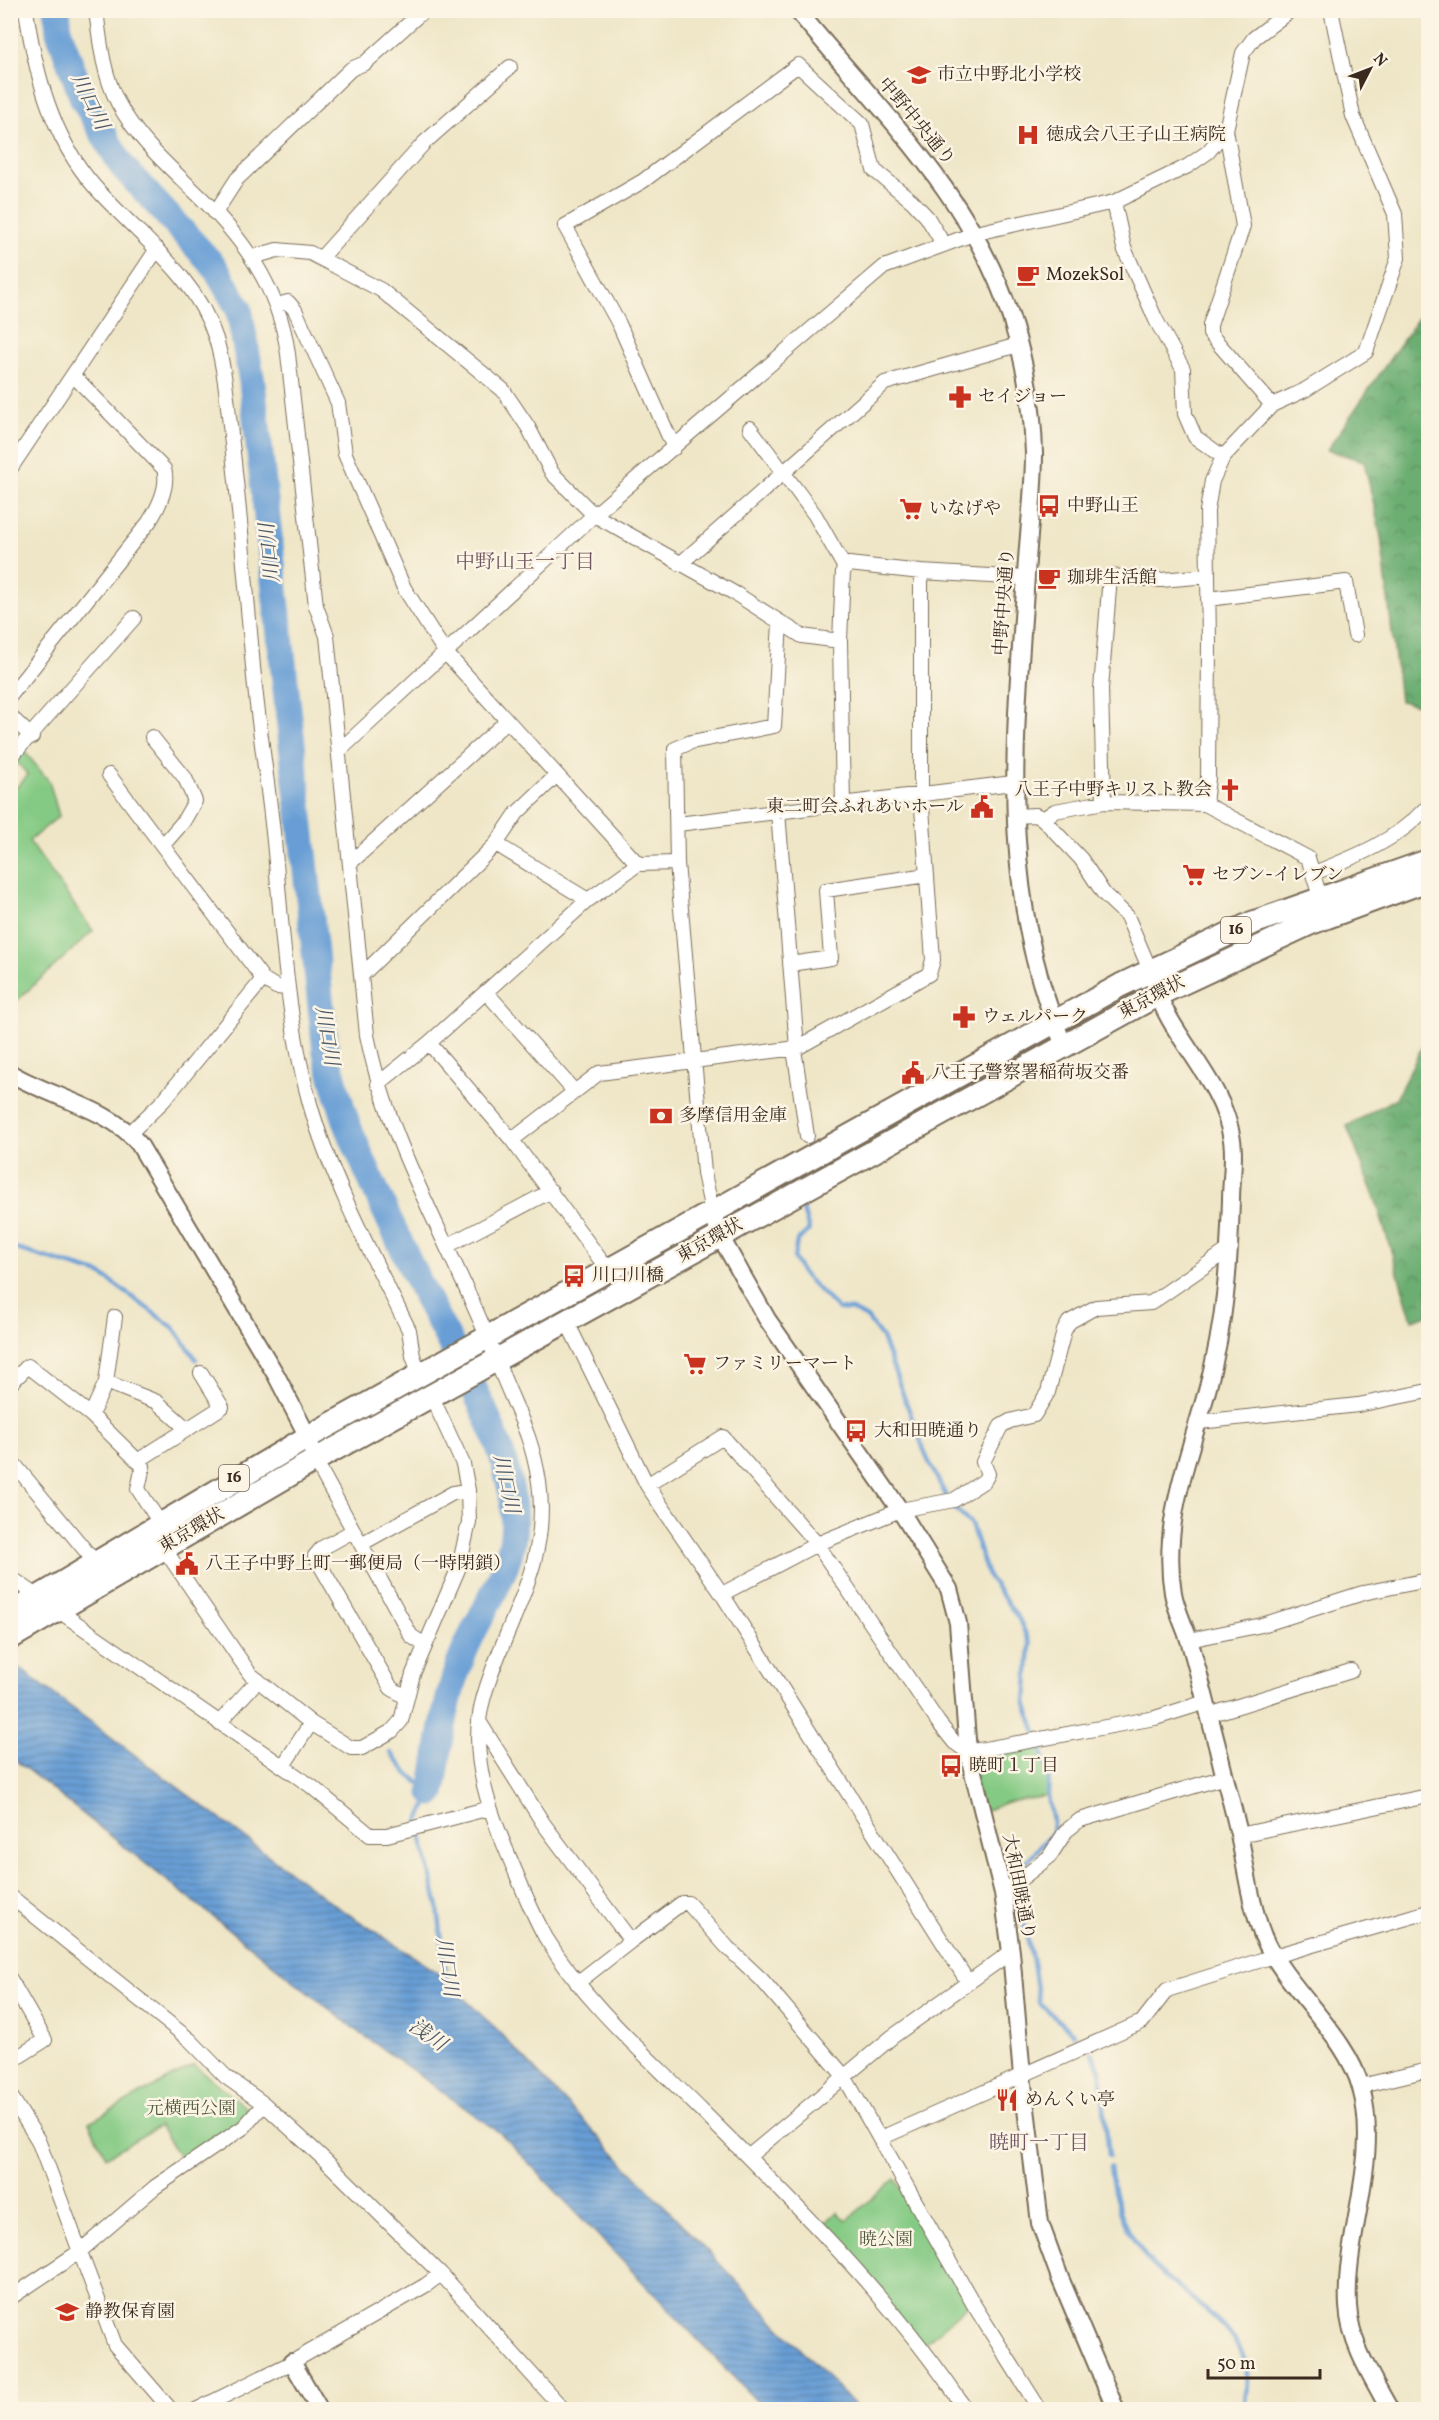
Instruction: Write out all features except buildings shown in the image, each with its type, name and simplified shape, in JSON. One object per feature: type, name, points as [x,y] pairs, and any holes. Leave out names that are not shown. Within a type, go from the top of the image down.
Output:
[{"type":"highway","name":"東京環状","points":[[10,1638],[36,1609],[94,1564],[160,1523],[308,1437],[1150,970],[1252,923],[1428,861]]},
{"type":"highway","name":"東京環状","points":[[36,1609],[164,1547],[494,1360],[1157,995],[1311,924],[1428,880]]},
{"type":"street","points":[[27,10],[33,58],[44,93],[73,158],[92,184],[184,278],[201,305],[216,340],[224,376],[287,988],[299,1061],[316,1125],[367,1244],[409,1330],[413,1356],[427,1371]]},
{"type":"street","points":[[96,10],[105,70],[126,116],[157,156],[215,213],[253,257],[277,305],[287,342],[316,606],[327,636],[363,974],[367,1035],[378,1084],[391,1124],[447,1246],[531,1443],[541,1517],[537,1556],[530,1582],[491,1675],[483,1700],[480,1723],[481,1777],[488,1808],[534,1918],[577,1983],[616,2028],[748,2157],[872,2290],[966,2409]]},
{"type":"street","points":[[215,213],[237,179],[351,69],[365,63],[424,10]]},
{"type":"street","name":"中野中央通り","points":[[797,10],[930,167],[976,233],[1012,321],[1031,413],[1034,456],[1013,783],[1015,816],[1020,885],[1046,1005],[1064,1045]]},
{"type":"street","points":[[1272,405],[1210,334],[1210,325],[1243,226],[1226,130],[1243,53],[1254,38],[1291,10]]},
{"type":"street","points":[[1205,804],[1208,778],[1207,511],[1212,481],[1223,457],[1272,405],[1305,390],[1366,352],[1398,258],[1395,214],[1353,116],[1331,10]]},
{"type":"street","points":[[674,448],[619,324],[565,226],[643,181],[798,65],[862,124],[874,170],[912,201],[927,217],[944,245]]},
{"type":"street","points":[[322,257],[424,143],[510,67]]},
{"type":"street","points":[[339,751],[594,515],[884,267],[976,233],[1114,202],[1188,166],[1208,152],[1226,130]]},
{"type":"street","points":[[1114,202],[1124,248],[1156,320],[1183,369],[1185,414],[1195,437],[1223,457]]},
{"type":"street","points":[[10,469],[157,249]]},
{"type":"street","points":[[253,257],[267,252],[294,250],[322,257],[381,290],[503,390],[528,427],[552,473],[594,515],[736,594],[802,636],[840,641]]},
{"type":"street","points":[[277,305],[288,302],[295,310],[338,403],[345,454],[390,557],[404,588],[445,652],[638,864]]},
{"type":"street","points":[[680,564],[885,383],[1018,345]]},
{"type":"street","points":[[13,688],[149,522],[157,511],[166,480],[164,469],[73,375]]},
{"type":"street","points":[[750,428],[815,514],[845,568],[840,641],[843,804]]},
{"type":"street","points":[[845,568],[849,564],[921,572],[1026,578]]},
{"type":"street","points":[[512,1140],[599,1073],[694,1059],[796,1048],[929,974],[933,960],[921,794],[921,572]]},
{"type":"street","points":[[1104,802],[1101,688],[1110,576],[1161,580],[1208,576]]},
{"type":"street","points":[[1208,599],[1346,582],[1355,635]]},
{"type":"street","points":[[10,758],[32,737],[134,618]]},
{"type":"street","points":[[712,1212],[704,1173],[677,863],[675,749],[691,742],[774,726],[780,622]]},
{"type":"street","points":[[10,716],[32,737]]},
{"type":"street","points":[[350,863],[507,721]]},
{"type":"street","points":[[152,736],[185,778],[195,801],[183,822],[163,845]]},
{"type":"street","points":[[109,775],[263,979],[276,987],[287,988]]},
{"type":"street","points":[[363,974],[496,844],[517,813],[557,775]]},
{"type":"street","points":[[678,824],[1013,783]]},
{"type":"street","points":[[1043,819],[1055,811],[1104,802],[1205,804],[1308,858],[1321,900]]},
{"type":"street","points":[[1314,873],[1374,846],[1413,822],[1424,810]]},
{"type":"street","points":[[778,812],[796,1048],[807,1136]]},
{"type":"street","points":[[1015,816],[1036,814],[1043,819],[1081,859],[1104,894],[1127,916],[1150,970],[1157,995],[1198,1060],[1229,1127],[1232,1142],[1231,1248],[1222,1333],[1172,1514],[1170,1547],[1173,1596],[1189,1640],[1239,1835],[1251,1900],[1264,1938],[1274,1956],[1340,2045],[1361,2086],[1366,2159],[1350,2262],[1348,2306],[1354,2339],[1390,2409]]},
{"type":"street","points":[[496,844],[588,900]]},
{"type":"street","points":[[378,1084],[429,1043],[588,900],[638,864],[677,863]]},
{"type":"street","points":[[790,964],[831,958],[826,890],[927,875]]},
{"type":"street","points":[[130,1133],[163,1101],[263,979]]},
{"type":"street","points":[[486,992],[574,1092]]},
{"type":"street","points":[[429,1043],[512,1140],[608,1270]]},
{"type":"street","points":[[10,1073],[107,1118],[130,1133],[151,1162],[205,1260],[276,1375],[308,1437],[315,1460],[411,1636],[425,1645]]},
{"type":"street","points":[[447,1246],[551,1191]]},
{"type":"street","name":"大和田暁通り","points":[[712,1212],[720,1236],[767,1319],[900,1510],[949,1589],[958,1623],[968,1752],[1011,1888],[1011,1952],[1022,2076],[1040,2223],[1060,2278],[1116,2409]]},
{"type":"street","points":[[722,1594],[817,1544],[900,1510],[954,1500],[984,1481],[988,1474],[982,1462],[996,1433],[1010,1421],[1034,1415],[1048,1392],[1064,1331],[1069,1322],[1096,1307],[1150,1303],[1231,1248]]},
{"type":"street","points":[[91,1415],[106,1382],[116,1317]]},
{"type":"street","points":[[566,1320],[647,1485],[722,1594],[969,1982]]},
{"type":"street","points":[[10,1384],[28,1366],[91,1415],[139,1460],[144,1470],[138,1489],[160,1523]]},
{"type":"street","points":[[139,1460],[222,1407],[201,1373]]},
{"type":"street","points":[[106,1382],[157,1402],[187,1429]]},
{"type":"street","points":[[1198,1422],[1358,1404],[1428,1391]]},
{"type":"street","points":[[10,1459],[94,1564],[102,1569],[107,1569],[144,1548],[157,1545],[164,1547],[250,1674],[311,1723],[351,1748],[362,1748],[397,1727],[425,1645],[462,1558],[469,1522],[468,1490],[460,1455],[438,1392]]},
{"type":"street","points":[[647,1485],[723,1437],[817,1544],[938,1722],[954,1742],[968,1752],[1207,1708],[1351,1671]]},
{"type":"street","points":[[361,1544],[453,1493],[468,1490]]},
{"type":"street","points":[[353,1531],[321,1548],[315,1556],[391,1688],[407,1698]]},
{"type":"street","points":[[10,1577],[36,1609],[219,1723],[283,1766],[311,1786],[363,1831],[376,1837],[387,1835],[488,1808]]},
{"type":"street","points":[[1189,1640],[1263,1625],[1363,1593],[1428,1580]]},
{"type":"street","points":[[219,1723],[258,1680]]},
{"type":"street","points":[[283,1766],[311,1723]]},
{"type":"street","points":[[480,1723],[543,1822],[631,1941]]},
{"type":"street","points":[[1011,1888],[1049,1857],[1066,1831],[1080,1820],[1225,1777]]},
{"type":"street","points":[[1239,1835],[1428,1796]]},
{"type":"street","points":[[10,1896],[190,2040],[226,2076],[264,2104],[326,2161],[441,2274],[564,2409]]},
{"type":"street","points":[[577,1983],[682,1903],[688,1903],[727,1947],[762,1980],[844,2076],[974,2305],[1040,2409]]},
{"type":"street","points":[[881,2138],[1142,2022],[1167,1990],[1274,1956],[1428,1912]]},
{"type":"street","points":[[748,2157],[892,2037],[1011,1952]]},
{"type":"street","points":[[10,1979],[45,2040],[10,2062]]},
{"type":"street","points":[[1361,2086],[1428,2070]]},
{"type":"street","points":[[10,2095],[39,2140],[115,2345],[171,2409]]},
{"type":"street","points":[[10,2298],[79,2252],[155,2187],[244,2127],[264,2104]]},
{"type":"street","points":[[196,2409],[292,2362],[426,2285],[441,2274]]},
{"type":"street","points":[[292,2362],[320,2409]]},
{"type":"green space","points":[[1428,304],[1428,707],[1400,701],[1381,537],[1364,461],[1327,450]]},
{"type":"green space","points":[[24,751],[49,781],[59,816],[29,841],[93,931],[11,1006],[10,794],[28,775],[15,760]]},
{"type":"green space","points":[[1428,1035],[1428,1315],[1412,1320],[1377,1204],[1347,1126],[1396,1098]]},
{"type":"green space","points":[[1039,1740],[1049,1774],[1048,1796],[1007,1802],[982,1812],[968,1752]]},
{"type":"green space","name":"元横西公園","points":[[194,2065],[249,2110],[236,2125],[180,2158],[159,2126],[106,2157],[89,2122]]},
{"type":"green space","name":"暁公園","points":[[895,2179],[970,2303],[923,2345],[822,2226],[837,2212],[846,2221]]},
{"type":"water","name":"浅川","points":[[10,1661],[333,1904],[436,1971],[493,2026],[858,2409],[764,2409],[501,2134],[352,2027],[11,1757]]},
{"type":"waterway","name":"川口川","points":[[57,10],[59,32],[83,99],[122,166],[214,266],[239,309],[252,382],[326,1052],[345,1117],[365,1167],[423,1291],[484,1409],[507,1473],[513,1505],[513,1535],[510,1550],[500,1580],[457,1669],[444,1721],[432,1793]]},
{"type":"waterway","points":[[802,1206],[809,1230],[797,1241],[794,1258],[802,1273],[838,1309],[852,1310],[867,1318],[882,1338],[927,1458],[946,1496]]},
{"type":"waterway","points":[[10,1247],[101,1274],[174,1328],[196,1359]]},
{"type":"waterway","points":[[951,1505],[971,1524],[988,1576],[1019,1619],[1030,1644],[1026,1703],[1036,1732]]},
{"type":"waterway","points":[[1041,1748],[1049,1774],[1048,1796],[1053,1822],[1052,1833],[1013,1877],[1033,1962],[1039,2003],[1074,2034]]},
{"type":"waterway","name":"川口川","points":[[391,1753],[408,1774],[432,1793],[418,1822],[438,1907],[447,1984]]},
{"type":"waterway","points":[[1092,2053],[1100,2069],[1109,2156]]},
{"type":"waterway","points":[[1110,2167],[1118,2206],[1135,2242],[1163,2275],[1223,2326],[1243,2356],[1247,2373],[1244,2410]]},
{"type":"place","name":"市立中野北小学校","points":[[919,75]]},
{"type":"place","name":"徳成会八王子山王病院","points":[[1028,135]]},
{"type":"place","name":"MozekSol","points":[[1028,275]]},
{"type":"place","name":"セイジョー","points":[[960,397]]},
{"type":"place","name":"中野山王","points":[[1049,506]]},
{"type":"place","name":"いなげや","points":[[911,509]]},
{"type":"place","name":"珈琲生活館","points":[[1049,578]]},
{"type":"place","name":"八王子中野キリスト教会","points":[[1230,790]]},
{"type":"place","name":"東二町会ふれあいホール","points":[[982,807]]},
{"type":"place","name":"セブン-イレブン","points":[[1194,875]]},
{"type":"place","name":"ウェルパーク","points":[[964,1017]]},
{"type":"place","name":"八王子警察署稲荷坂交番","points":[[913,1073]]},
{"type":"place","name":"多摩信用金庫","points":[[661,1116]]},
{"type":"place","name":"川口川橋","points":[[574,1276]]},
{"type":"place","name":"ファミリーマート","points":[[695,1364]]},
{"type":"place","name":"大和田暁通り","points":[[856,1431]]},
{"type":"place","name":"八王子中野上町一郵便局（一時閉鎖）","points":[[187,1564]]},
{"type":"place","name":"暁町１丁目","points":[[951,1766]]},
{"type":"place","name":"めんくい亭","points":[[1007,2100]]},
{"type":"place","name":"静教保育園","points":[[67,2312]]},
{"type":"district","name":"中野山王一丁目","points":[[525,563]]},
{"type":"district","name":"暁町一丁目","points":[[1039,2144]]}]
